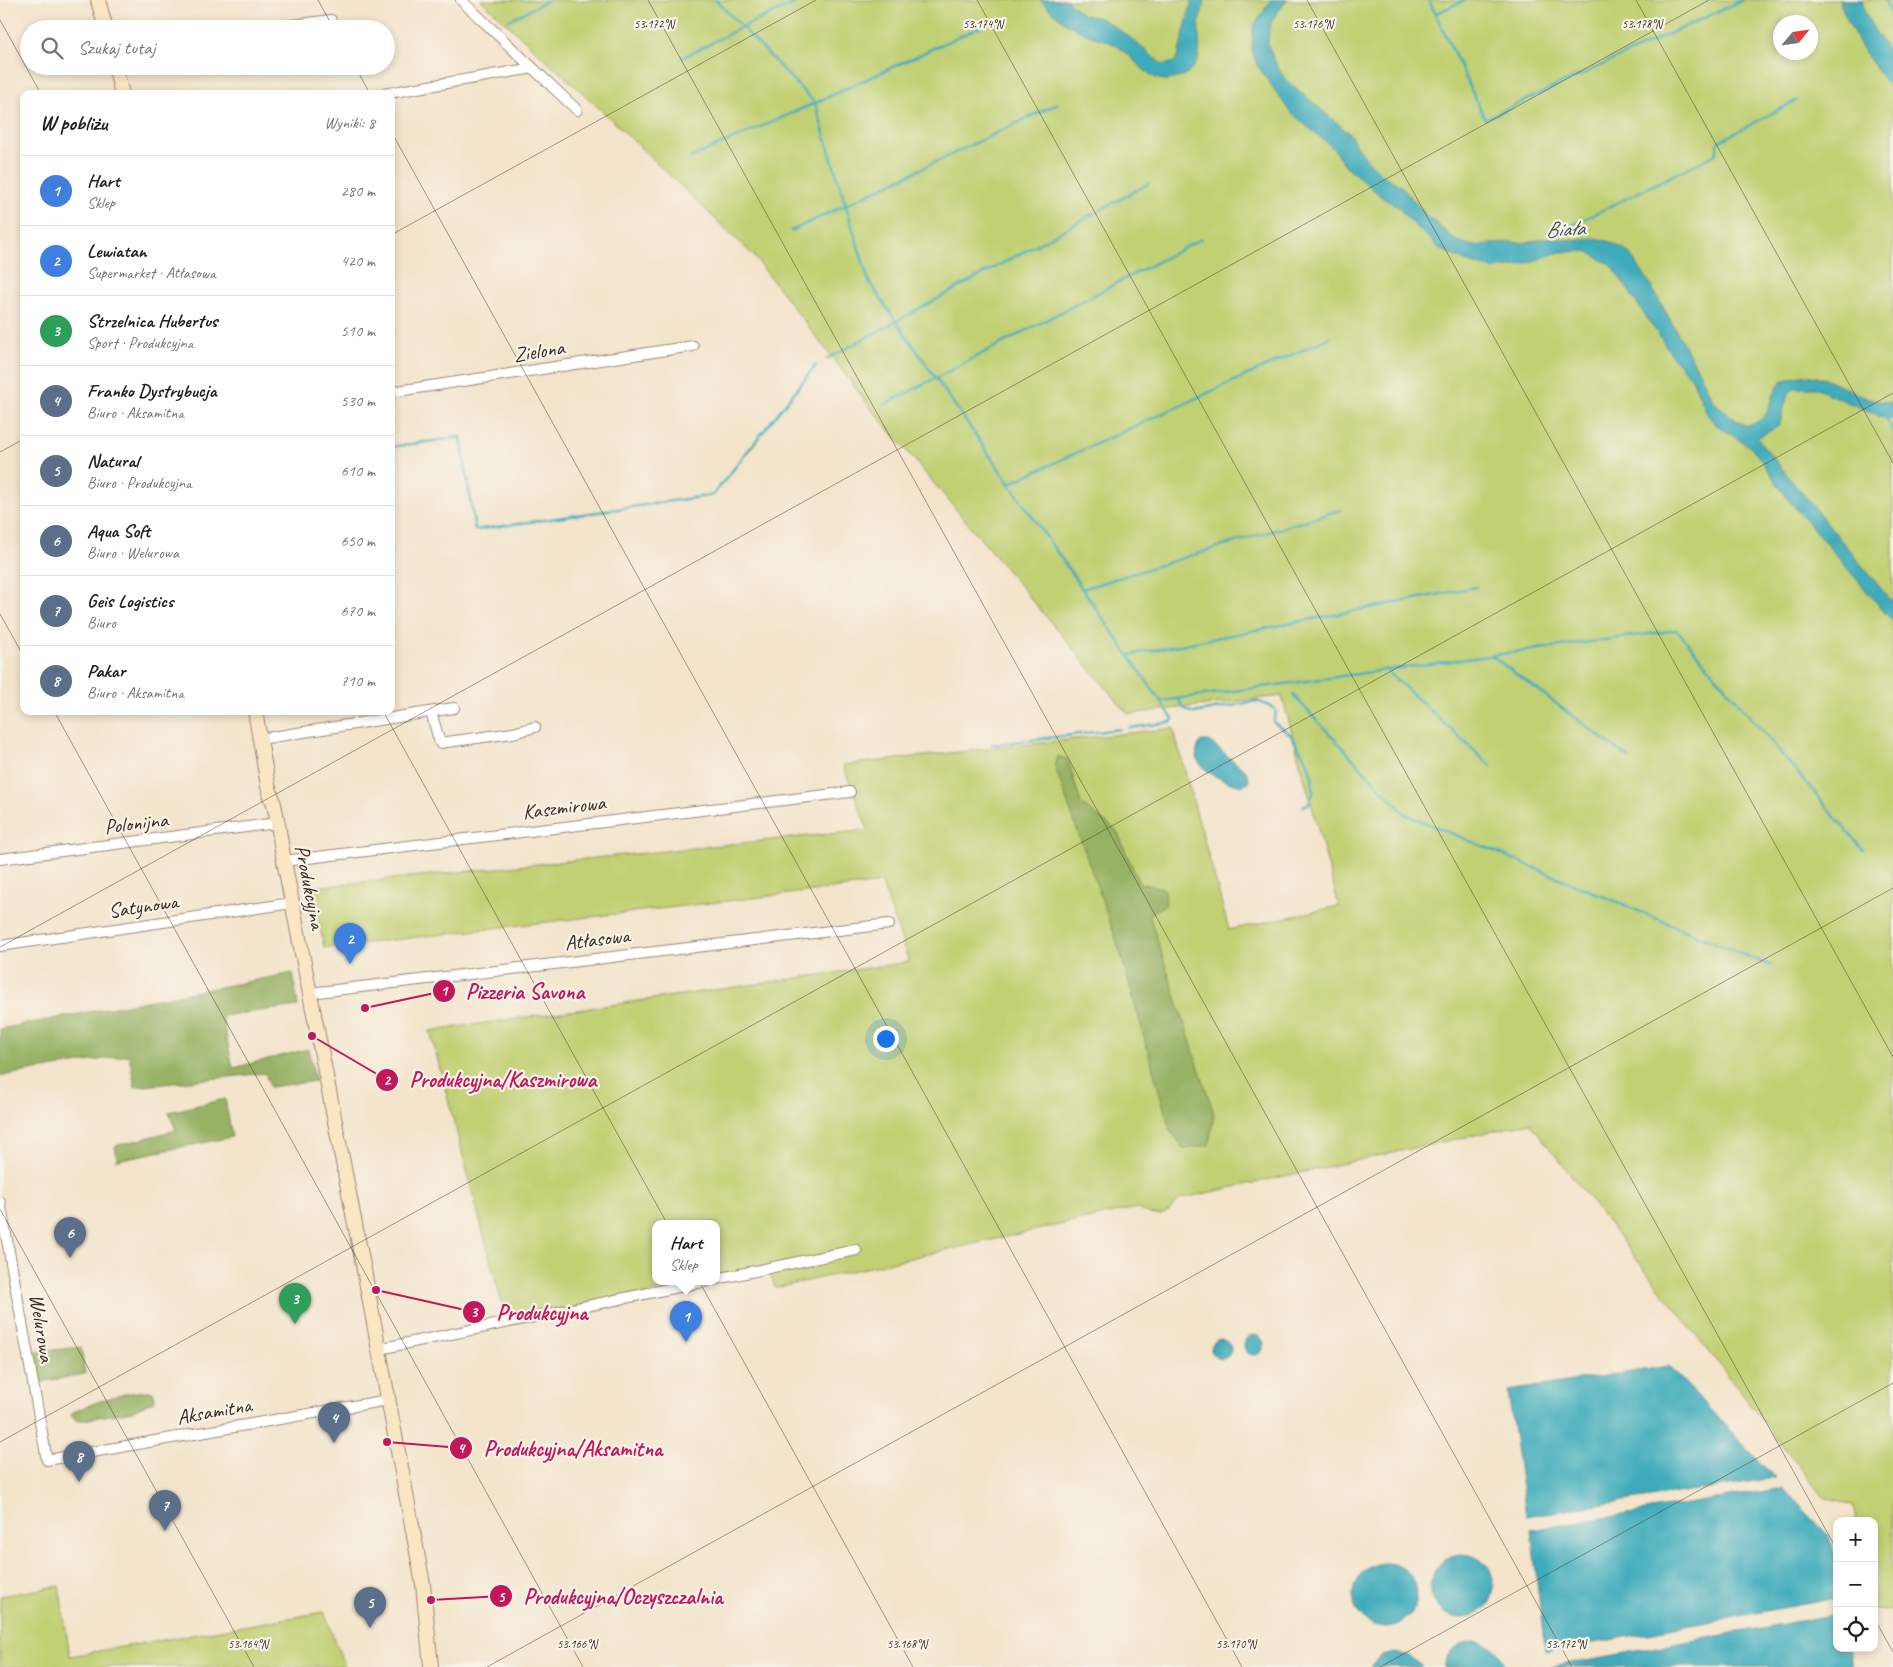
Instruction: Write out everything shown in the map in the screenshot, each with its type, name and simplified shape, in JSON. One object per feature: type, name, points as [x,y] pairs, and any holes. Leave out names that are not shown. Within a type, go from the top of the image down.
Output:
[{"type":"street","points":[[98,0],[104,20]]},
{"type":"street","points":[[460,0],[577,110]]},
{"type":"street","points":[[395,92],[533,68]]},
{"type":"street","points":[[117,75],[121,90]]},
{"type":"street","name":"Zielona","points":[[395,391],[693,346]]},
{"type":"street","points":[[260,739],[454,708]]},
{"type":"street","points":[[431,712],[440,743],[513,733],[535,727]]},
{"type":"street","name":"Produkcyjna","points":[[256,715],[269,788],[270,809],[277,823],[423,1584],[431,1667]]},
{"type":"street","name":"Kaszmirowa","points":[[284,860],[850,792]]},
{"type":"street","name":"Polonijna","points":[[0,859],[277,823]]},
{"type":"street","name":"Satynowa","points":[[0,946],[292,903]]},
{"type":"street","name":"Atłasowa","points":[[310,993],[889,924]]},
{"type":"street","name":"Welurowa","points":[[0,1202],[47,1460]]},
{"type":"street","points":[[720,1278],[856,1250]]},
{"type":"street","points":[[379,1349],[688,1285]]},
{"type":"street","name":"Aksamitna","points":[[47,1460],[388,1400]]},
{"type":"green space","points":[[481,0],[1893,0],[1893,1611],[1878,1609],[1878,1517],[1855,1517],[1853,1506],[1823,1497],[1530,1123],[1179,1199],[1165,1214],[1150,1214],[1136,1208],[775,1288],[769,1268],[720,1278],[720,1220],[652,1220],[652,1285],[687,1285],[507,1323],[430,1031],[909,962],[882,883],[324,948],[313,887],[868,830],[843,765],[1173,728],[1229,930],[1339,906],[1282,696],[1128,714],[874,412],[753,255],[612,120]]},
{"type":"green space","points":[[1058,756],[1068,760],[1081,804],[1117,831],[1139,883],[1163,888],[1166,904],[1149,915],[1214,1114],[1209,1145],[1184,1149],[1170,1130],[1121,954],[1055,767]]},
{"type":"green space","points":[[293,973],[298,1006],[222,1016],[233,1068],[308,1049],[316,1081],[270,1087],[265,1073],[135,1087],[129,1055],[0,1076],[0,1029]]},
{"type":"green space","points":[[225,1099],[232,1137],[117,1160],[115,1146],[176,1130],[169,1112]]},
{"type":"green space","points":[[81,1347],[85,1374],[41,1382],[36,1352]]},
{"type":"green space","points":[[150,1391],[154,1393],[154,1401],[133,1411],[77,1421],[71,1415],[73,1412],[110,1398]]},
{"type":"green space","points":[[59,1586],[70,1656],[324,1612],[345,1667],[0,1667],[0,1596]]},
{"type":"water","points":[[1040,0],[1066,0],[1084,15],[1101,18],[1128,36],[1163,65],[1174,62],[1178,56],[1192,0],[1205,0],[1199,26],[1200,49],[1198,60],[1188,73],[1179,77],[1169,80],[1156,78],[1117,46],[1075,29]]},
{"type":"water","points":[[1271,0],[1287,0],[1274,17],[1269,28],[1268,44],[1277,67],[1285,79],[1349,133],[1364,156],[1381,174],[1401,186],[1427,216],[1457,241],[1474,246],[1510,242],[1523,243],[1548,238],[1570,240],[1594,238],[1606,240],[1622,248],[1630,254],[1649,282],[1702,377],[1713,401],[1736,420],[1747,426],[1756,423],[1766,413],[1777,387],[1782,381],[1798,376],[1812,376],[1825,379],[1878,401],[1893,403],[1893,419],[1886,419],[1815,388],[1795,388],[1788,394],[1779,426],[1757,438],[1893,603],[1893,622],[1788,499],[1753,449],[1715,424],[1707,414],[1692,378],[1676,361],[1612,266],[1587,251],[1560,252],[1521,265],[1495,269],[1468,262],[1440,249],[1398,207],[1384,199],[1345,165],[1332,147],[1290,112],[1257,65],[1252,51],[1253,27]]},
{"type":"water","points":[[1839,0],[1862,0],[1865,12],[1874,30],[1893,56],[1893,91],[1862,48]]},
{"type":"water","points":[[1201,741],[1209,741],[1246,771],[1249,777],[1248,782],[1242,786],[1225,781],[1216,777],[1201,765],[1197,758],[1197,750]]},
{"type":"water","points":[[1254,1335],[1261,1338],[1264,1345],[1261,1352],[1254,1355],[1247,1352],[1244,1345],[1247,1338]]},
{"type":"water","points":[[1221,1339],[1228,1342],[1231,1349],[1228,1356],[1221,1359],[1214,1356],[1211,1349],[1214,1342]]},
{"type":"water","points":[[1669,1366],[1775,1478],[1526,1516],[1508,1391]]},
{"type":"water","points":[[1783,1488],[1830,1537],[1833,1549],[1833,1599],[1545,1652],[1531,1530]]},
{"type":"water","points":[[1462,1554],[1480,1560],[1488,1568],[1494,1586],[1488,1604],[1480,1612],[1462,1618],[1444,1612],[1436,1604],[1430,1586],[1436,1568],[1444,1560]]},
{"type":"water","points":[[1379,1563],[1391,1563],[1408,1572],[1415,1583],[1417,1595],[1415,1607],[1408,1618],[1391,1627],[1379,1627],[1367,1622],[1358,1613],[1353,1601],[1353,1589],[1358,1577],[1367,1568]]},
{"type":"water","points":[[1833,1615],[1833,1652],[1850,1652],[1852,1667],[1548,1667]]},
{"type":"water","points":[[1473,1641],[1484,1643],[1494,1648],[1501,1656],[1505,1667],[1443,1667],[1447,1657],[1454,1649],[1462,1644]]},
{"type":"water","points":[[1394,1653],[1408,1655],[1422,1667],[1370,1667],[1381,1656]]},
{"type":"waterway","points":[[509,20],[549,0]]},
{"type":"waterway","points":[[716,0],[815,103],[869,282],[1173,719],[1171,722],[1129,728]]},
{"type":"waterway","points":[[682,58],[742,27],[803,0]]},
{"type":"waterway","points":[[1429,0],[1485,119],[1743,0]]},
{"type":"waterway","points":[[1435,14],[1465,0]]},
{"type":"waterway","points":[[1885,0],[1893,20]]},
{"type":"waterway","points":[[690,158],[988,23]]},
{"type":"waterway","name":"Biała","points":[[1549,241],[1552,235],[1716,154],[1718,142],[1797,100]]},
{"type":"waterway","points":[[791,231],[1057,104]]},
{"type":"waterway","points":[[827,359],[1148,184]]},
{"type":"waterway","points":[[882,406],[1201,239]]},
{"type":"waterway","points":[[1008,484],[1331,337]]},
{"type":"waterway","points":[[395,446],[461,437],[475,530],[713,495],[816,365]]},
{"type":"waterway","points":[[1886,418],[1893,432]]},
{"type":"waterway","points":[[1082,589],[1340,510]]},
{"type":"waterway","points":[[1129,655],[1476,587]]},
{"type":"waterway","points":[[1161,701],[1677,630],[1863,850]]},
{"type":"waterway","points":[[1492,656],[1629,758]]},
{"type":"waterway","points":[[1385,669],[1491,766]]},
{"type":"waterway","points":[[1293,695],[1405,814],[1771,966]]},
{"type":"waterway","points":[[1179,699],[1184,708],[1194,713],[1257,701],[1274,708],[1276,712],[1273,722],[1290,734],[1307,761],[1312,776],[1313,794],[1308,804],[1303,806]]},
{"type":"waterway","points":[[992,745],[1120,729]]},
{"type":"place","name":"Lewiatan","points":[[350,964]]},
{"type":"place","name":"Pizzeria Savona","points":[[365,1008]]},
{"type":"place","name":"Produkcyjna/Kaszmirowa","points":[[312,1036]]},
{"type":"place","name":"Aqua Soft","points":[[70,1258]]},
{"type":"place","name":"Produkcyjna","points":[[376,1290]]},
{"type":"place","name":"Strzelnica Hubertus","points":[[295,1324]]},
{"type":"place","name":"Hart","points":[[686,1342]]},
{"type":"place","name":"Produkcyjna/Aksamitna","points":[[387,1442]]},
{"type":"place","name":"Franko Dystrybucja","points":[[334,1443]]},
{"type":"place","name":"Pakar","points":[[79,1482]]},
{"type":"place","name":"Geis Logistics","points":[[165,1531]]},
{"type":"place","name":"Produkcyjna/Oczyszczalnia","points":[[431,1600]]},
{"type":"place","name":"Natural","points":[[370,1628]]}]
